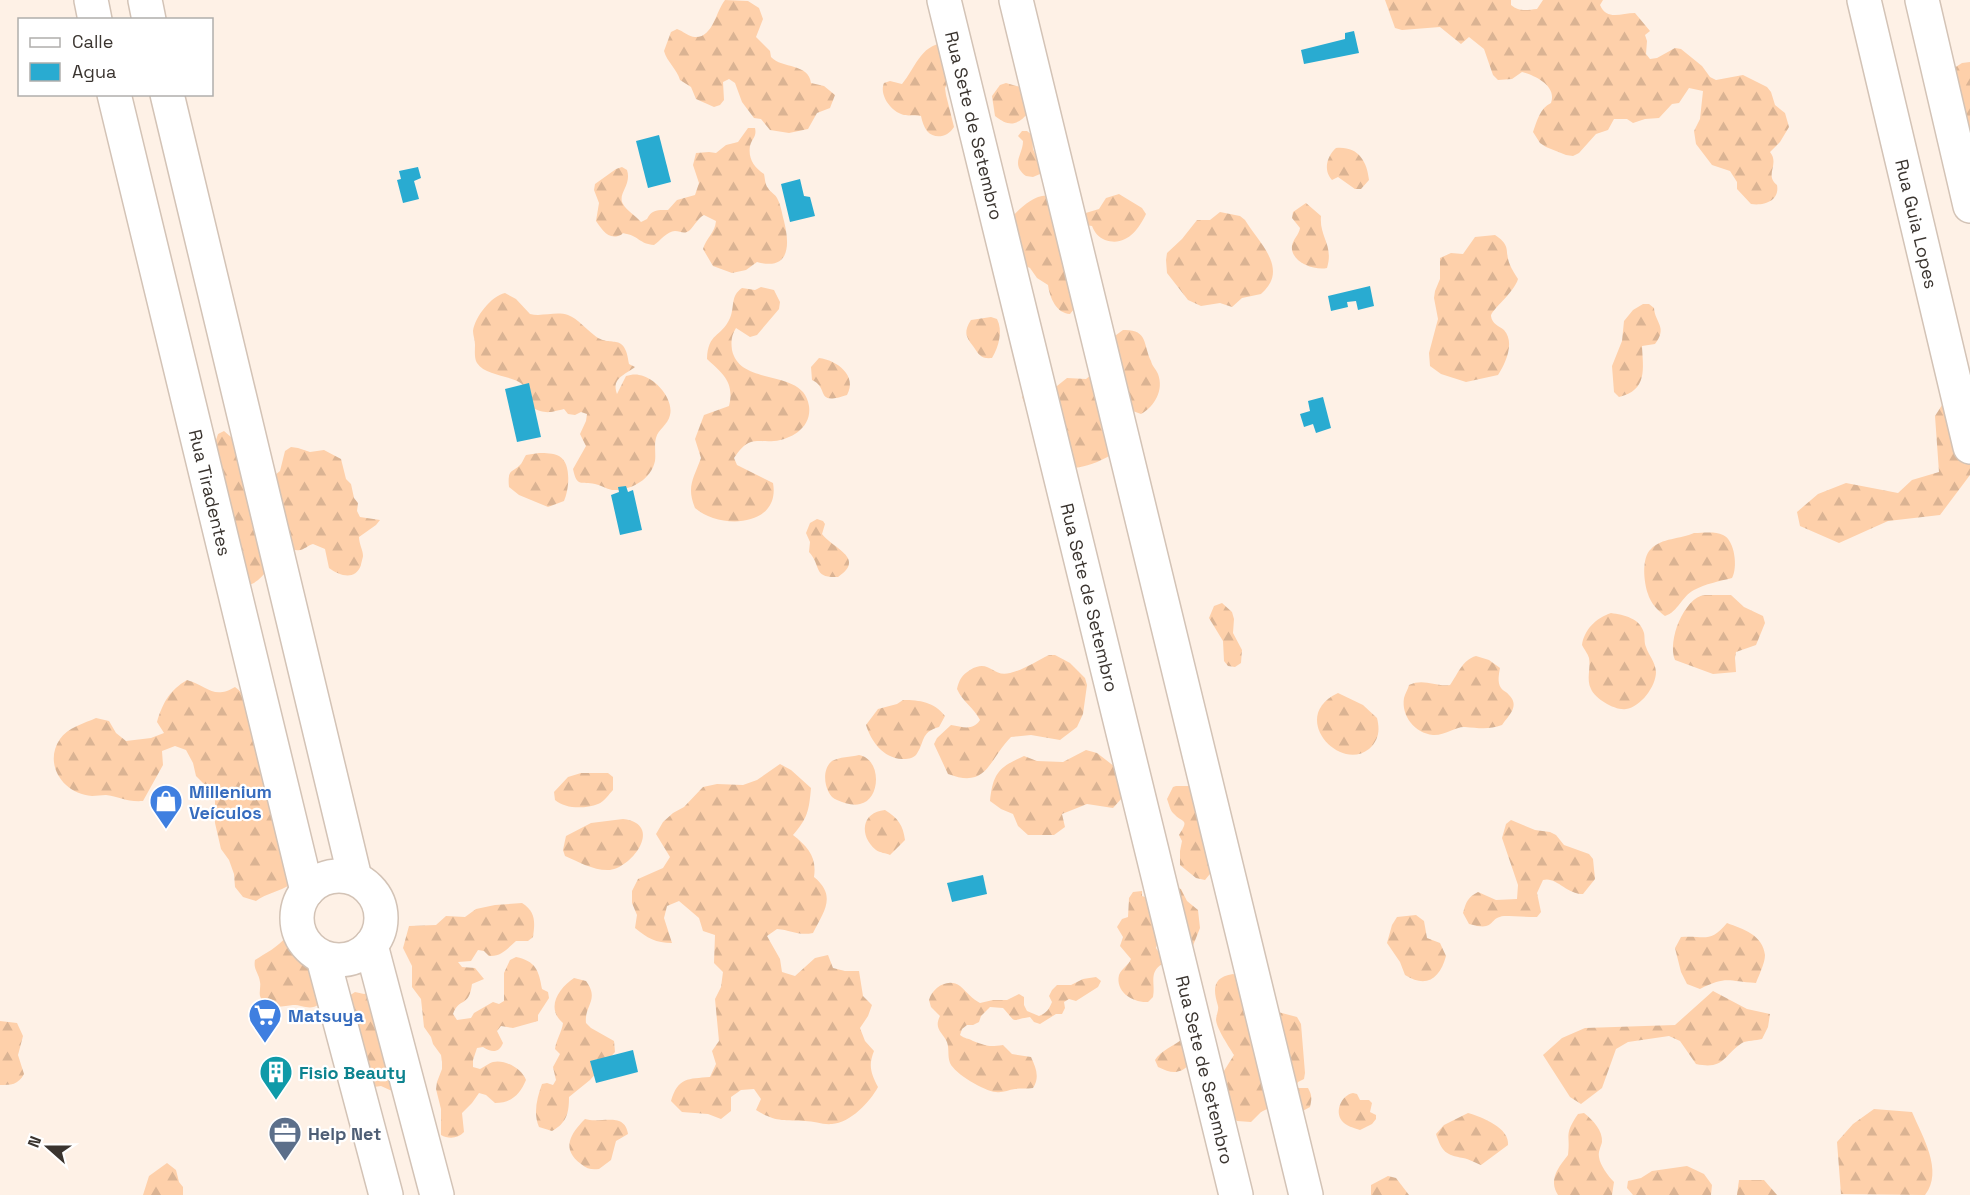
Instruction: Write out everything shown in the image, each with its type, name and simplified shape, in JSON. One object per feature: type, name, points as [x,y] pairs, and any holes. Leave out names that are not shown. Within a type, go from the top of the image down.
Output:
[{"type":"main road","points":[[91,0],[96,18]]},
{"type":"main road","points":[[145,0],[149,18]]},
{"type":"main road","name":"Rua Sete de Setembro","points":[[944,0],[1236,1195]]},
{"type":"main road","points":[[1016,0],[1306,1195]]},
{"type":"main road","name":"Rua Guia Lopes","points":[[1864,0],[1970,447]]},
{"type":"main road","points":[[1922,0],[1970,206]]},
{"type":"main road","name":"Rua Tiradentes","points":[[114,96],[306,891]]},
{"type":"main road","points":[[167,96],[355,878]]},
{"type":"main road","points":[[328,877],[355,878],[366,885],[380,907],[381,920],[378,934],[361,954],[349,959],[323,958],[311,951],[297,928],[299,902],[316,882],[328,877]]},
{"type":"main road","points":[[371,945],[437,1195]]},
{"type":"main road","points":[[323,958],[386,1195]]},
{"type":"green space","points":[[725,0],[748,1],[759,8],[763,19],[756,37],[770,51],[771,57],[800,69],[809,77],[811,83],[824,86],[835,95],[830,108],[817,113],[808,129],[789,133],[770,130],[761,119],[754,118],[742,102],[735,83],[729,79],[723,82],[724,100],[720,105],[714,107],[696,99],[691,87],[680,80],[664,51],[671,32],[677,29],[693,37],[701,36],[710,29]]},
{"type":"green space","points":[[1385,0],[1511,0],[1511,5],[1514,7],[1526,10],[1537,9],[1543,0],[1603,0],[1600,5],[1610,15],[1635,13],[1650,31],[1645,35],[1646,54],[1650,59],[1657,58],[1675,48],[1681,49],[1716,80],[1743,75],[1767,87],[1771,92],[1775,105],[1785,113],[1789,127],[1780,142],[1770,152],[1773,156],[1772,177],[1777,185],[1774,199],[1766,203],[1751,204],[1737,189],[1737,182],[1730,171],[1712,165],[1696,144],[1694,131],[1700,119],[1703,91],[1689,88],[1679,103],[1672,104],[1659,118],[1633,123],[1627,119],[1614,119],[1608,130],[1596,134],[1579,153],[1573,156],[1566,155],[1540,143],[1533,132],[1542,111],[1551,103],[1551,92],[1544,83],[1522,72],[1512,79],[1498,80],[1493,75],[1484,49],[1469,37],[1461,44],[1440,27],[1402,30],[1395,28]]},
{"type":"green space","points":[[944,43],[951,76],[945,88],[954,127],[948,133],[934,136],[927,131],[921,116],[904,115],[893,109],[884,97],[883,87],[884,83],[890,81],[902,84],[929,48]]},
{"type":"green space","points":[[1970,62],[1970,216],[1943,75],[1962,63]]},
{"type":"green space","points":[[1006,83],[1020,87],[1030,111],[1018,122],[1005,122],[995,116],[992,96],[1000,85]]},
{"type":"green space","points":[[748,128],[755,128],[755,136],[750,146],[751,159],[764,174],[767,187],[778,201],[786,230],[785,254],[776,263],[757,262],[746,270],[732,273],[713,266],[703,249],[716,221],[704,215],[688,231],[684,233],[672,231],[654,245],[625,233],[611,236],[596,221],[599,203],[594,190],[595,184],[616,169],[622,167],[627,170],[628,180],[622,197],[623,204],[641,222],[653,212],[668,210],[677,200],[695,195],[699,183],[693,165],[696,153],[716,153],[726,145],[738,142]]},
{"type":"green space","points":[[1022,131],[1027,131],[1032,135],[1033,149],[1041,168],[1040,174],[1033,177],[1021,172],[1018,163],[1023,141],[1018,136]]},
{"type":"green space","points":[[1336,148],[1350,149],[1360,156],[1369,180],[1361,189],[1355,189],[1338,177],[1332,180],[1329,176],[1327,163]]},
{"type":"green space","points":[[1119,194],[1142,208],[1146,214],[1135,232],[1119,241],[1105,240],[1092,226],[1085,225],[1074,309],[1070,314],[1065,313],[1057,308],[1048,285],[1037,278],[1030,268],[1023,265],[1006,224],[1025,204],[1038,197],[1054,197],[1079,215],[1099,209],[1106,198]]},
{"type":"green space","points":[[1306,203],[1321,216],[1322,230],[1329,253],[1327,268],[1310,267],[1299,261],[1292,252],[1292,246],[1300,228],[1292,218],[1293,212]]},
{"type":"green space","points":[[1220,212],[1240,216],[1245,220],[1269,256],[1273,275],[1269,285],[1261,294],[1242,298],[1232,307],[1220,303],[1201,306],[1188,300],[1167,273],[1167,253],[1197,220],[1210,220]]},
{"type":"green space","points":[[1495,235],[1504,242],[1508,260],[1518,279],[1491,316],[1494,323],[1507,335],[1508,352],[1498,375],[1466,382],[1441,374],[1430,366],[1429,353],[1438,319],[1434,298],[1440,279],[1440,258],[1451,253],[1463,254],[1475,237]]},
{"type":"green space","points":[[761,287],[774,290],[780,302],[779,309],[757,335],[750,337],[736,328],[732,339],[732,350],[737,362],[747,369],[796,386],[805,394],[809,413],[804,426],[794,435],[781,440],[751,442],[744,446],[734,458],[737,465],[773,483],[773,498],[768,509],[746,520],[719,520],[695,508],[691,494],[692,482],[701,458],[695,439],[704,415],[729,406],[730,398],[729,384],[707,359],[708,350],[712,339],[723,329],[730,318],[734,298],[738,291],[742,288],[755,290]]},
{"type":"green space","points":[[505,293],[516,299],[530,314],[568,315],[600,339],[616,342],[624,347],[629,364],[635,367],[617,381],[617,394],[626,376],[632,375],[651,380],[662,390],[669,402],[670,415],[656,438],[653,468],[639,483],[626,489],[612,490],[578,481],[573,469],[586,446],[580,434],[587,414],[581,412],[575,415],[568,414],[564,409],[544,412],[530,407],[523,385],[513,379],[487,371],[477,363],[474,325],[489,303]]},
{"type":"green space","points":[[1643,304],[1649,304],[1654,308],[1661,329],[1659,338],[1655,344],[1642,346],[1642,378],[1635,389],[1619,397],[1614,392],[1612,366],[1622,341],[1624,321],[1633,310]]},
{"type":"green space","points":[[991,317],[997,319],[1000,333],[994,354],[992,358],[988,358],[977,352],[968,339],[966,330],[971,320]]},
{"type":"green space","points":[[1123,330],[1131,330],[1141,335],[1160,380],[1159,392],[1150,407],[1141,414],[1122,407],[1111,455],[1092,464],[1073,468],[1027,410],[1022,397],[1026,392],[1057,386],[1067,378],[1086,379],[1091,375],[1112,338]]},
{"type":"green space","points":[[819,358],[833,362],[848,375],[850,388],[847,395],[837,398],[826,397],[817,383],[812,380],[811,367]]},
{"type":"green space","points":[[1970,374],[1970,475],[1940,515],[1888,521],[1839,543],[1800,526],[1797,512],[1818,494],[1846,483],[1898,493],[1912,480],[1939,472],[1935,416],[1960,377]]},
{"type":"green space","points":[[224,431],[275,475],[280,471],[285,451],[291,447],[310,452],[324,450],[341,459],[346,479],[351,484],[354,498],[358,503],[357,511],[360,517],[380,520],[359,537],[363,556],[361,565],[355,573],[347,576],[329,568],[325,549],[313,544],[301,550],[286,552],[254,583],[237,584],[215,574],[212,563],[214,446],[218,434]]},
{"type":"green space","points":[[539,453],[559,456],[568,470],[564,501],[548,507],[519,495],[509,487],[511,472],[521,464],[526,455]]},
{"type":"green space","points":[[817,519],[825,524],[822,534],[848,559],[849,564],[846,570],[838,577],[830,577],[821,573],[809,552],[810,542],[806,533],[810,523]]},
{"type":"green space","points":[[1694,533],[1716,533],[1727,538],[1733,548],[1734,573],[1732,578],[1694,590],[1665,616],[1648,594],[1645,584],[1646,558],[1655,545]]},
{"type":"green space","points":[[1705,595],[1731,595],[1744,607],[1763,616],[1765,623],[1756,645],[1736,652],[1736,672],[1713,674],[1675,660],[1673,642],[1679,621],[1690,603]]},
{"type":"green space","points":[[1222,603],[1232,612],[1233,633],[1242,650],[1241,663],[1235,667],[1228,666],[1224,661],[1223,641],[1209,618],[1214,606]]},
{"type":"green space","points":[[1611,613],[1626,616],[1639,624],[1656,672],[1647,695],[1637,704],[1626,709],[1612,706],[1593,693],[1589,681],[1589,658],[1582,645],[1585,634],[1592,625]]},
{"type":"green space","points":[[1049,655],[1055,655],[1070,663],[1085,678],[1087,685],[1083,714],[1077,727],[1060,740],[1031,735],[1011,737],[986,770],[979,775],[961,778],[948,774],[934,744],[937,738],[951,725],[971,727],[980,720],[957,689],[963,676],[970,670],[982,666],[999,673],[1010,673]]},
{"type":"green space","points":[[1476,656],[1489,660],[1500,668],[1500,686],[1514,703],[1502,725],[1488,728],[1462,727],[1437,735],[1426,734],[1415,727],[1407,717],[1404,705],[1409,685],[1425,682],[1450,685],[1464,664]]},
{"type":"green space","points":[[187,680],[216,692],[227,691],[235,687],[248,702],[252,734],[262,742],[291,884],[256,901],[243,897],[235,887],[234,874],[229,860],[221,849],[215,823],[215,795],[196,776],[193,763],[186,750],[175,746],[162,751],[163,765],[143,801],[82,794],[65,784],[55,767],[55,749],[63,735],[76,726],[96,718],[109,721],[116,733],[126,741],[151,738],[164,733],[157,722],[162,708],[172,692]]},
{"type":"green space","points":[[1338,693],[1363,705],[1377,718],[1377,738],[1369,749],[1357,754],[1344,754],[1324,739],[1318,727],[1318,715],[1324,703]]},
{"type":"green space","points":[[903,700],[926,703],[941,711],[945,716],[939,727],[926,735],[916,755],[902,759],[889,756],[879,748],[866,725],[878,709]]},
{"type":"green space","points":[[1086,750],[1097,753],[1119,770],[1122,798],[1113,808],[1087,804],[1062,814],[1065,827],[1054,835],[1028,835],[1018,826],[1013,814],[990,801],[995,777],[1015,760],[1024,756],[1037,761],[1063,762]]},
{"type":"green space","points":[[859,755],[867,758],[875,771],[875,788],[872,795],[867,801],[857,805],[833,798],[827,788],[825,776],[828,765],[835,760]]},
{"type":"green space","points":[[780,764],[791,770],[811,788],[807,813],[793,835],[813,858],[814,877],[821,884],[827,897],[824,911],[813,933],[777,929],[767,936],[780,959],[782,972],[795,976],[815,958],[828,955],[833,968],[859,971],[863,996],[872,1005],[860,1028],[865,1041],[874,1051],[871,1069],[878,1087],[859,1111],[839,1123],[825,1124],[769,1117],[756,1110],[761,1099],[754,1089],[741,1090],[731,1097],[731,1111],[721,1119],[708,1114],[682,1112],[671,1101],[677,1087],[690,1079],[710,1077],[716,1064],[712,1051],[719,1041],[715,999],[721,987],[723,972],[714,963],[715,935],[703,931],[699,918],[679,901],[667,906],[664,918],[672,943],[652,939],[635,928],[637,915],[632,903],[632,891],[638,879],[663,868],[670,857],[656,834],[663,822],[684,807],[703,787],[717,784],[743,785],[757,780]]},
{"type":"green space","points":[[581,773],[608,773],[613,777],[613,790],[604,800],[593,806],[570,807],[555,800],[554,792],[568,777]]},
{"type":"green space","points":[[1192,786],[1214,869],[1205,880],[1196,878],[1180,865],[1182,841],[1179,835],[1185,823],[1172,812],[1167,799],[1173,787]]},
{"type":"green space","points":[[885,810],[899,822],[905,840],[890,855],[876,850],[865,832],[865,825],[871,815]]},
{"type":"green space","points":[[623,819],[635,823],[642,829],[643,837],[635,854],[619,867],[610,870],[598,869],[565,856],[563,850],[566,836],[591,823]]},
{"type":"green space","points":[[1511,820],[1535,830],[1550,832],[1556,835],[1564,845],[1589,854],[1593,859],[1595,879],[1583,894],[1571,891],[1552,880],[1543,880],[1537,893],[1541,912],[1537,917],[1504,916],[1495,919],[1488,926],[1469,924],[1463,913],[1468,900],[1478,892],[1496,900],[1517,899],[1518,885],[1502,838],[1506,824]]},
{"type":"green space","points":[[1168,884],[1181,889],[1187,901],[1198,910],[1200,928],[1192,948],[1158,941],[1156,948],[1162,957],[1162,964],[1155,971],[1153,997],[1148,1002],[1137,1001],[1122,991],[1118,981],[1119,975],[1131,959],[1120,946],[1123,937],[1117,927],[1122,919],[1128,917],[1129,898],[1133,892],[1142,891],[1142,896],[1148,898]]},
{"type":"green space","points":[[522,903],[527,906],[534,918],[533,937],[528,941],[516,941],[497,955],[489,956],[484,951],[478,950],[471,961],[458,962],[462,967],[475,968],[484,979],[472,984],[469,996],[455,1009],[453,1014],[457,1020],[471,1018],[474,1013],[493,1002],[499,1004],[504,1001],[504,973],[510,960],[516,957],[532,964],[538,972],[542,989],[548,992],[549,998],[538,1015],[538,1021],[513,1028],[501,1026],[497,1031],[503,1043],[499,1049],[492,1051],[483,1047],[477,1048],[473,1060],[473,1067],[480,1069],[493,1062],[508,1063],[521,1072],[526,1080],[521,1090],[506,1101],[495,1103],[486,1095],[479,1093],[462,1113],[464,1132],[450,1138],[441,1135],[441,1109],[436,1089],[442,1069],[441,1055],[424,1027],[421,999],[412,987],[412,966],[403,948],[409,926],[436,925],[446,916],[465,917],[476,909]]},
{"type":"green space","points":[[1416,915],[1424,921],[1427,938],[1440,943],[1446,956],[1436,975],[1426,981],[1405,975],[1400,962],[1387,943],[1397,917]]},
{"type":"green space","points":[[1727,923],[1751,934],[1763,948],[1764,962],[1756,983],[1728,980],[1700,989],[1687,984],[1681,972],[1675,948],[1681,937],[1711,936]]},
{"type":"green space","points":[[293,936],[307,944],[320,1004],[313,1007],[270,1006],[262,1001],[260,996],[260,982],[255,960],[276,947],[286,937]]},
{"type":"green space","points":[[1233,974],[1245,979],[1278,1012],[1297,1017],[1301,1024],[1305,1073],[1304,1079],[1298,1082],[1295,1088],[1308,1088],[1311,1104],[1277,1135],[1267,1109],[1251,1122],[1237,1121],[1232,1116],[1217,1082],[1234,1055],[1217,1024],[1218,1008],[1215,990],[1221,978]]},
{"type":"green space","points":[[1096,977],[1101,981],[1098,987],[1076,1001],[1069,999],[1064,1002],[1065,1008],[1062,1014],[1056,1014],[1040,1024],[1034,1022],[1030,1017],[1014,1020],[1003,1008],[990,1007],[981,1016],[979,1022],[962,1029],[960,1035],[965,1038],[988,1046],[1003,1045],[1012,1054],[1031,1057],[1037,1076],[1033,1088],[991,1091],[964,1077],[950,1063],[947,1043],[938,1026],[940,1016],[931,1007],[929,1000],[933,991],[941,985],[951,983],[960,986],[980,1003],[1007,1000],[1019,994],[1024,997],[1027,1011],[1039,1016],[1049,1009],[1052,1002],[1049,996],[1057,985],[1071,985],[1083,979]]},
{"type":"green space","points":[[574,978],[586,981],[592,993],[586,1023],[614,1041],[615,1052],[590,1080],[569,1097],[566,1117],[552,1131],[539,1127],[536,1106],[542,1084],[553,1085],[556,1080],[553,1067],[560,1054],[555,1049],[563,1023],[555,1011],[556,999],[563,987]]},
{"type":"green space","points":[[1713,991],[1747,1009],[1770,1014],[1768,1027],[1762,1039],[1742,1043],[1718,1063],[1696,1064],[1680,1041],[1669,1036],[1628,1042],[1616,1049],[1602,1088],[1581,1104],[1570,1097],[1543,1055],[1562,1038],[1585,1028],[1675,1025]]},
{"type":"green space","points":[[355,992],[364,994],[371,992],[392,1091],[381,1086],[374,1087],[349,996]]},
{"type":"green space","points":[[0,1021],[17,1023],[23,1036],[18,1055],[24,1074],[17,1082],[0,1085]]},
{"type":"green space","points":[[1184,1038],[1189,1065],[1174,1072],[1158,1067],[1155,1060],[1157,1057]]},
{"type":"green space","points":[[1349,1094],[1357,1094],[1360,1100],[1369,1100],[1372,1103],[1370,1112],[1376,1115],[1372,1124],[1360,1130],[1344,1123],[1339,1113],[1340,1104]]},
{"type":"green space","points":[[1874,1109],[1912,1112],[1926,1142],[1932,1165],[1930,1186],[1925,1195],[1841,1194],[1837,1142],[1853,1124]]},
{"type":"green space","points":[[1468,1113],[1500,1128],[1507,1139],[1508,1145],[1481,1165],[1449,1154],[1440,1145],[1436,1134],[1444,1125]]},
{"type":"green space","points":[[1584,1113],[1594,1122],[1601,1134],[1599,1157],[1614,1182],[1612,1195],[1558,1195],[1555,1189],[1554,1178],[1568,1155],[1568,1135],[1571,1127],[1578,1114]]},
{"type":"green space","points":[[585,1119],[617,1120],[626,1127],[628,1134],[616,1141],[611,1160],[599,1169],[585,1167],[571,1153],[572,1136]]},
{"type":"green space","points":[[167,1163],[176,1170],[183,1187],[183,1195],[143,1195],[149,1176]]},
{"type":"green space","points":[[1687,1166],[1704,1174],[1712,1185],[1711,1195],[1633,1195],[1627,1188],[1628,1181],[1641,1178],[1652,1171]]},
{"type":"green space","points":[[1388,1176],[1396,1178],[1409,1195],[1371,1195],[1371,1185]]},
{"type":"green space","points":[[1739,1180],[1764,1180],[1777,1195],[1737,1195]]},
{"type":"water","points":[[1354,31],[1359,53],[1304,64],[1301,50],[1345,39],[1345,33]]},
{"type":"water","points":[[659,135],[671,182],[648,188],[636,141]]},
{"type":"water","points":[[418,167],[421,178],[414,181],[419,199],[403,203],[397,180],[401,179],[399,171]]},
{"type":"water","points":[[800,179],[804,196],[810,197],[815,216],[790,222],[781,184]]},
{"type":"water","points":[[1370,286],[1374,306],[1358,310],[1356,301],[1347,302],[1348,307],[1331,311],[1328,296]]},
{"type":"water","points":[[529,383],[541,437],[517,442],[505,389]]},
{"type":"water","points":[[1323,397],[1331,428],[1316,433],[1313,424],[1304,427],[1300,414],[1310,411],[1308,401]]},
{"type":"water","points":[[626,486],[628,492],[633,490],[642,530],[620,535],[611,495],[619,492],[618,487]]},
{"type":"water","points":[[983,875],[987,894],[952,902],[947,883]]},
{"type":"water","points":[[633,1050],[638,1072],[596,1083],[590,1061]]},
{"type":"place","name":"Millenium Veículos","points":[[166,830]]},
{"type":"place","name":"Matsuya","points":[[265,1044]]},
{"type":"place","name":"Fisio Beauty","points":[[276,1101]]},
{"type":"place","name":"Help Net","points":[[285,1162]]}]
